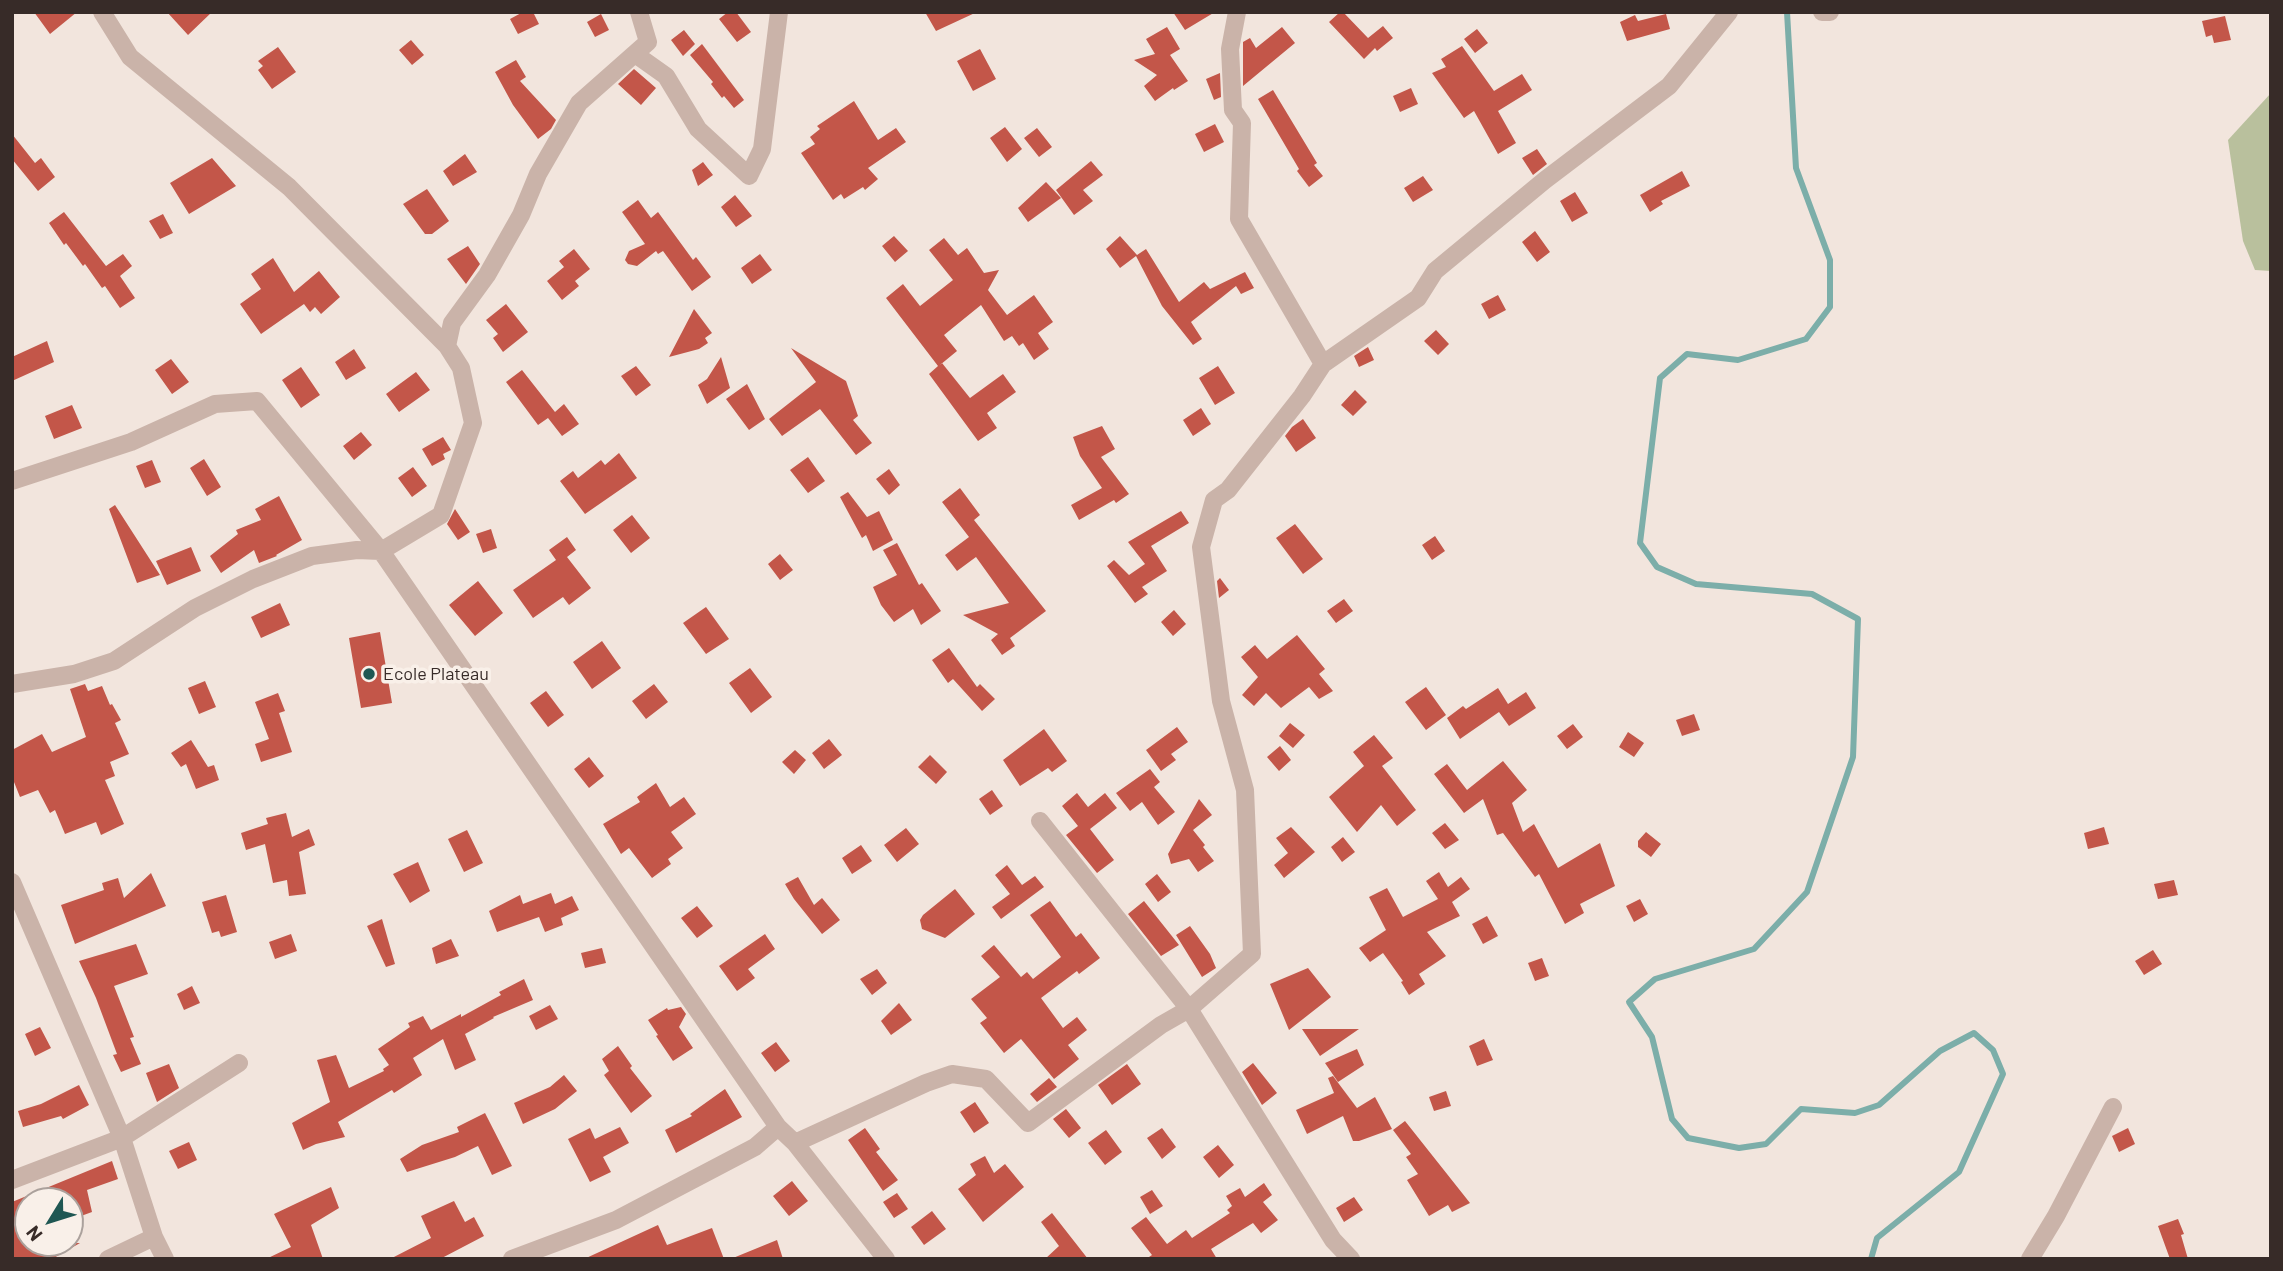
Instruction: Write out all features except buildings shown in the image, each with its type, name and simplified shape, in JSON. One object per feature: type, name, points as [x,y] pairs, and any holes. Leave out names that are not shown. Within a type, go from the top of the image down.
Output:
[{"type":"street","points":[[12,684],[74,674],[114,661],[195,608],[253,579],[312,556],[357,550],[381,551],[441,515],[473,423],[461,368],[447,346],[289,187],[130,57],[102,12]]},
{"type":"street","points":[[447,346],[452,323],[487,275],[521,215],[538,174],[579,103],[648,42],[639,12]]},
{"type":"street","points":[[635,54],[666,76],[698,130],[749,176],[762,149],[779,12]]},
{"type":"street","points":[[1237,12],[1230,49],[1233,110],[1242,123],[1239,219],[1324,364]]},
{"type":"street","points":[[795,1143],[952,1074],[986,1079],[1028,1123],[1160,1026],[1189,1009],[1252,954],[1245,790],[1221,701],[1201,547],[1214,500],[1228,490],[1324,364],[1418,298],[1435,271],[1545,180],[1669,86],[1729,12]]},
{"type":"street","points":[[1822,12],[1830,12]]},
{"type":"street","points":[[12,481],[131,442],[215,404],[257,401],[381,551],[778,1127],[795,1143],[886,1259]]},
{"type":"street","points":[[1040,821],[1189,1009],[1333,1240],[1350,1259]]},
{"type":"street","points":[[14,890],[122,1138],[154,1237],[165,1259]]},
{"type":"street","points":[[12,1180],[122,1138],[239,1063]]},
{"type":"street","points":[[2030,1259],[2056,1216],[2113,1107]]},
{"type":"street","points":[[512,1259],[616,1220],[755,1147],[778,1127]]},
{"type":"street","points":[[108,1259],[154,1237]]},
{"type":"green space","points":[[2271,93],[2271,271],[2255,270],[2243,241],[2228,140]]},
{"type":"waterway","points":[[1787,12],[1796,168],[1830,260],[1830,307],[1806,339],[1738,360],[1687,354],[1660,378],[1640,543],[1657,567],[1696,584],[1812,594],[1858,619],[1853,757],[1807,892],[1754,949],[1655,979],[1629,1002],[1652,1037],[1672,1119],[1688,1138],[1739,1148],[1766,1144],[1801,1109],[1855,1113],[1879,1105],[1940,1051],[1974,1033],[1993,1050],[2003,1074],[1959,1172],[1877,1238],[1871,1259]]},
{"type":"place","name":"Ecole Plateau","points":[[369,674]]}]
